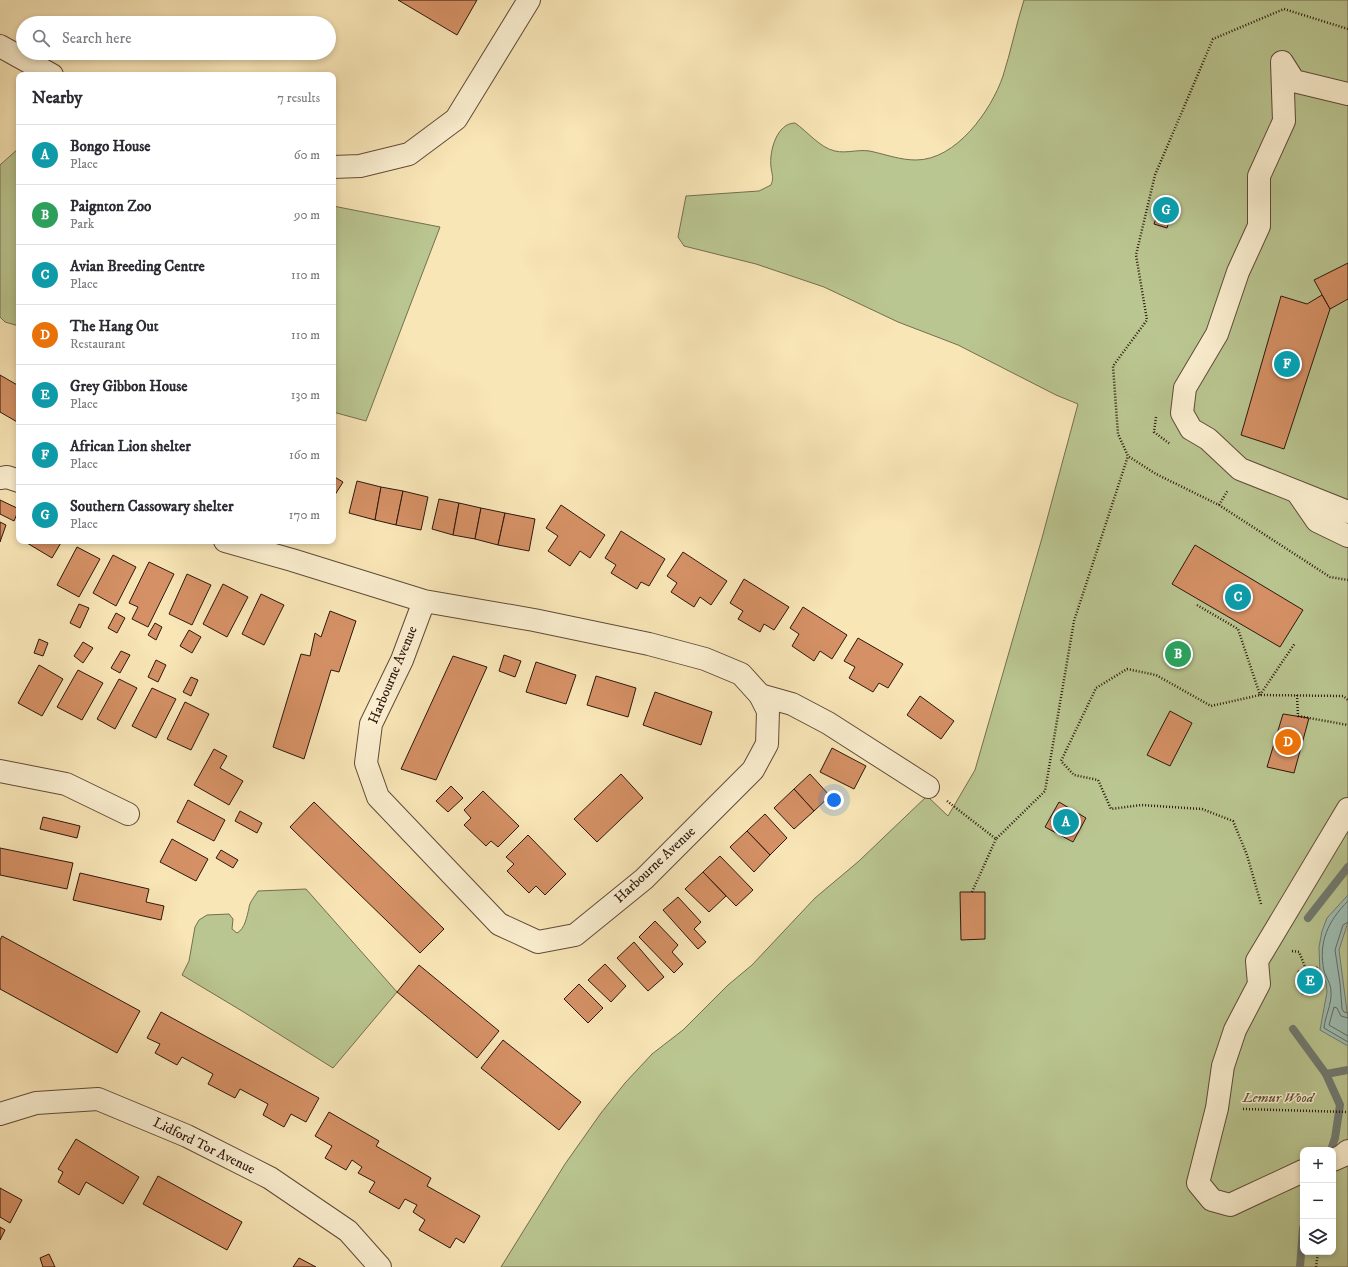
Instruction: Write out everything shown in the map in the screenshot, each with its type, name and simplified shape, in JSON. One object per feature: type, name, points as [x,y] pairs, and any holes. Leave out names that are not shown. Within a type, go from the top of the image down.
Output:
[{"type":"street","points":[[336,167],[360,166],[409,154],[456,118],[529,0]]},
{"type":"street","points":[[0,46],[16,55]]},
{"type":"street","points":[[25,60],[47,72]]},
{"type":"street","points":[[1348,94],[1294,81],[1282,62],[1284,120],[1259,176],[1258,226],[1238,272],[1217,334],[1185,388],[1182,413],[1191,429],[1208,439],[1240,469],[1348,512]]},
{"type":"street","points":[[0,478],[7,477],[16,480]]},
{"type":"street","points":[[1297,492],[1317,521],[1348,536]]},
{"type":"street","name":"Harbourne Avenue","points":[[236,544],[424,601],[534,620],[649,644],[705,659],[741,674],[760,695],[768,711],[767,744],[753,770],[644,879],[575,936],[538,942],[499,924],[378,798],[366,763],[371,724],[402,660],[424,601]]},
{"type":"street","points":[[760,695],[792,704],[828,723],[928,786]]},
{"type":"street","points":[[0,771],[66,784],[128,814]]},
{"type":"street","points":[[1300,1172],[1230,1205],[1212,1200],[1198,1182],[1217,1108],[1223,1066],[1235,1030],[1259,984],[1257,961],[1348,808]]},
{"type":"street","name":"Lidford Tor Avenue","points":[[0,1114],[36,1103],[98,1099],[187,1136],[270,1178],[348,1231],[380,1267]]},
{"type":"path","points":[[1348,29],[1284,9],[1213,39],[1156,175],[1136,255],[1147,320],[1113,366],[1118,434],[1128,456],[1156,474],[1219,505],[1330,576],[1348,580]]},
{"type":"path","points":[[972,892],[996,839],[1046,791],[1074,621],[1128,456]]},
{"type":"path","points":[[1197,605],[1238,629],[1260,695]]},
{"type":"path","points":[[1260,695],[1295,642]]},
{"type":"path","points":[[1265,901],[1260,905],[1247,855],[1233,821],[1202,809],[1141,805],[1111,809],[1098,780],[1074,775],[1061,761],[1096,688],[1127,669],[1156,675],[1211,706],[1260,695],[1343,696],[1348,700]]},
{"type":"path","points":[[1297,695],[1298,716],[1348,725]]},
{"type":"path","points":[[928,786],[996,839]]},
{"type":"path","points":[[1217,1108],[1348,1112]]},
{"type":"path","points":[[1316,1267],[1318,1255]]},
{"type":"green space","name":"Lemur Wood","points":[[1024,0],[1348,0],[1348,1267],[501,1267],[565,1164],[601,1113],[625,1083],[652,1054],[683,1030],[728,985],[752,965],[815,898],[859,861],[927,796],[948,816],[975,770],[1042,538],[1078,404],[1056,395],[958,345],[898,322],[824,287],[756,264],[684,246],[678,237],[686,196],[759,191],[771,185],[773,178],[771,153],[773,146],[779,133],[789,124],[795,123],[819,143],[829,149],[840,152],[869,151],[916,160],[931,158],[945,152],[958,143],[981,118],[997,90],[1009,57]]},
{"type":"green space","points":[[16,151],[16,325],[5,322],[0,317],[0,165]]},
{"type":"green space","points":[[336,207],[440,227],[366,421],[336,413]]},
{"type":"green space","points":[[306,889],[397,992],[333,1068],[182,975],[189,961],[195,927],[199,920],[207,915],[229,914],[233,919],[232,929],[237,933],[244,925],[250,904],[258,891]]},
{"type":"water","points":[[1348,895],[1348,922],[1339,950],[1348,1019],[1348,1046],[1320,1030],[1327,992],[1326,982],[1320,973],[1319,947],[1322,931],[1327,918]]},
{"type":"building","points":[[398,0],[477,0],[457,35]]},
{"type":"building","points":[[1163,199],[1175,203],[1167,228],[1154,224]]},
{"type":"building","points":[[1348,263],[1348,299],[1330,309],[1314,280]]},
{"type":"building","points":[[1322,295],[1330,309],[1284,449],[1241,435],[1281,296],[1307,304]]},
{"type":"building","points":[[0,375],[16,384],[16,421],[0,412]]},
{"type":"building","points":[[336,478],[343,482],[336,493]]},
{"type":"building","points":[[357,481],[381,487],[375,520],[349,513]]},
{"type":"building","points":[[381,487],[403,491],[396,525],[375,520]]},
{"type":"building","points":[[403,491],[428,497],[421,530],[396,525]]},
{"type":"building","points":[[439,499],[459,503],[453,535],[432,529]]},
{"type":"building","points":[[0,500],[16,508],[16,516],[14,521],[0,514]]},
{"type":"building","points":[[459,503],[481,508],[475,539],[453,535]]},
{"type":"building","points":[[561,505],[605,535],[590,558],[580,551],[570,566],[548,551],[558,536],[546,528]]},
{"type":"building","points":[[481,508],[505,513],[498,545],[475,539]]},
{"type":"building","points":[[505,513],[535,519],[529,551],[498,545]]},
{"type":"building","points":[[0,522],[6,525],[0,542]]},
{"type":"building","points":[[621,531],[665,559],[649,586],[641,582],[637,589],[611,573],[616,565],[605,558]]},
{"type":"building","points":[[29,544],[60,544],[52,558]]},
{"type":"building","points":[[1195,545],[1303,610],[1280,647],[1172,584]]},
{"type":"building","points":[[77,547],[100,559],[79,597],[57,585]]},
{"type":"building","points":[[683,552],[727,581],[711,605],[700,597],[694,607],[671,592],[677,583],[667,576]]},
{"type":"building","points":[[113,555],[136,567],[116,606],[93,593]]},
{"type":"building","points":[[149,562],[174,574],[148,627],[132,619],[138,607],[129,603]]},
{"type":"building","points":[[187,574],[211,585],[192,625],[169,614]]},
{"type":"building","points":[[744,579],[789,607],[774,630],[764,624],[760,632],[738,619],[743,611],[730,603]]},
{"type":"building","points":[[223,584],[248,597],[227,637],[203,624]]},
{"type":"building","points":[[261,594],[284,605],[264,645],[242,634]]},
{"type":"building","points":[[79,604],[89,608],[80,628],[70,623]]},
{"type":"building","points":[[803,607],[847,635],[832,659],[820,651],[814,661],[792,646],[799,634],[790,628]]},
{"type":"building","points":[[330,611],[356,621],[339,672],[331,670],[304,759],[273,747],[301,654],[310,656],[315,633],[321,637]]},
{"type":"building","points":[[116,613],[125,618],[117,633],[108,628]]},
{"type":"building","points":[[155,623],[162,627],[156,640],[148,635]]},
{"type":"building","points":[[189,630],[201,637],[192,653],[180,646]]},
{"type":"building","points":[[858,638],[903,664],[888,688],[879,683],[873,692],[849,678],[855,667],[844,661]]},
{"type":"building","points":[[39,639],[48,643],[43,656],[34,653]]},
{"type":"building","points":[[83,642],[93,648],[83,663],[74,656]]},
{"type":"building","points":[[121,651],[130,655],[120,673],[111,668]]},
{"type":"building","points":[[504,655],[521,661],[515,677],[499,671]]},
{"type":"building","points":[[453,656],[487,667],[436,780],[401,769]]},
{"type":"building","points":[[156,660],[166,665],[158,682],[148,677]]},
{"type":"building","points":[[536,662],[576,675],[566,704],[526,692]]},
{"type":"building","points":[[39,665],[63,679],[42,716],[18,703]]},
{"type":"building","points":[[78,670],[103,683],[82,720],[57,707]]},
{"type":"building","points":[[596,676],[636,688],[628,717],[587,705]]},
{"type":"building","points":[[191,677],[198,680],[191,696],[183,692]]},
{"type":"building","points":[[119,679],[137,688],[115,729],[97,719]]},
{"type":"building","points":[[152,688],[176,699],[156,738],[132,726]]},
{"type":"building","points":[[655,692],[712,712],[701,745],[643,725]]},
{"type":"building","points":[[920,696],[954,721],[941,739],[907,715]]},
{"type":"building","points":[[185,702],[209,714],[191,750],[167,739]]},
{"type":"building","points":[[1170,711],[1192,723],[1170,766],[1147,755]]},
{"type":"building","points":[[1283,714],[1309,718],[1294,773],[1267,767]]},
{"type":"building","points":[[832,748],[866,766],[854,789],[820,772]]},
{"type":"building","points":[[214,749],[227,756],[220,768],[243,781],[229,805],[194,785]]},
{"type":"building","points":[[621,774],[643,798],[597,842],[574,819]]},
{"type":"building","points":[[810,774],[830,796],[814,811],[794,789]]},
{"type":"building","points":[[451,786],[463,798],[448,812],[436,801]]},
{"type":"building","points":[[794,789],[814,811],[794,829],[774,808]]},
{"type":"building","points":[[483,791],[519,826],[498,847],[491,841],[486,846],[464,825],[471,818],[464,810]]},
{"type":"building","points":[[188,800],[225,820],[214,841],[177,822]]},
{"type":"building","points":[[314,802],[444,929],[420,953],[290,827]]},
{"type":"building","points":[[1059,802],[1086,818],[1073,842],[1045,827]]},
{"type":"building","points":[[240,811],[262,823],[257,833],[235,821]]},
{"type":"building","points":[[765,814],[787,838],[770,855],[747,831]]},
{"type":"building","points":[[43,817],[80,826],[77,838],[40,829]]},
{"type":"building","points":[[747,831],[770,855],[754,872],[730,847]]},
{"type":"building","points":[[528,835],[566,874],[545,895],[536,886],[529,893],[507,871],[514,864],[506,857]]},
{"type":"building","points":[[172,839],[208,859],[196,881],[160,862]]},
{"type":"building","points":[[0,848],[73,863],[67,889],[0,875]]},
{"type":"building","points":[[221,850],[238,860],[233,868],[216,858]]},
{"type":"building","points":[[720,856],[753,890],[736,906],[703,872]]},
{"type":"building","points":[[703,872],[726,896],[709,912],[685,889]]},
{"type":"building","points":[[80,873],[149,889],[146,902],[164,906],[161,920],[73,900]]},
{"type":"building","points":[[960,892],[985,892],[985,939],[961,940]]},
{"type":"building","points":[[678,897],[701,922],[694,929],[706,942],[698,949],[663,910]]},
{"type":"building","points":[[655,921],[678,945],[672,952],[683,964],[674,973],[639,937]]},
{"type":"building","points":[[2,936],[140,1011],[117,1053],[0,989],[0,940]]},
{"type":"building","points":[[634,942],[664,977],[648,991],[617,958]]},
{"type":"building","points":[[605,964],[626,986],[611,1002],[588,980]]},
{"type":"building","points":[[419,965],[499,1031],[477,1058],[397,992]]},
{"type":"building","points":[[1317,967],[1321,991],[1302,994],[1298,971]]},
{"type":"building","points":[[579,984],[603,1008],[588,1023],[564,999]]},
{"type":"building","points":[[161,1012],[319,1098],[306,1122],[291,1114],[284,1127],[263,1115],[268,1104],[240,1089],[235,1098],[208,1084],[213,1074],[182,1057],[177,1065],[155,1053],[160,1044],[147,1038]]},
{"type":"building","points":[[503,1040],[581,1102],[559,1130],[481,1068]]},
{"type":"building","points":[[329,1112],[379,1141],[376,1146],[431,1178],[427,1186],[480,1216],[464,1243],[456,1238],[450,1248],[419,1230],[425,1220],[413,1212],[417,1205],[405,1199],[399,1209],[369,1192],[375,1182],[358,1173],[362,1167],[352,1160],[346,1170],[325,1158],[332,1146],[315,1136]]},
{"type":"building","points":[[76,1139],[139,1177],[123,1204],[86,1182],[79,1195],[58,1182],[63,1172],[58,1169]]},
{"type":"building","points":[[158,1176],[242,1222],[227,1250],[143,1204]]},
{"type":"building","points":[[0,1188],[22,1200],[10,1223],[0,1217]]},
{"type":"building","points":[[0,1227],[5,1230],[0,1240]]},
{"type":"building","points":[[49,1254],[55,1267],[43,1267],[40,1258]]},
{"type":"building","points":[[299,1258],[316,1267],[293,1267]]},
{"type":"waterway","points":[[1308,918],[1348,867]]},
{"type":"waterway","points":[[1293,1029],[1326,1074]]},
{"type":"waterway","points":[[1332,1147],[1335,1138],[1340,1105],[1326,1074],[1348,1070]]},
{"type":"waterway","points":[[1300,1267],[1301,1255]]},
{"type":"place","name":"Southern Cassowary shelter","points":[[1166,210]]},
{"type":"place","name":"African Lion shelter","points":[[1287,364]]},
{"type":"place","name":"Avian Breeding Centre","points":[[1238,597]]},
{"type":"place","name":"Paignton Zoo","points":[[1178,654]]},
{"type":"place","name":"The Hang Out","points":[[1288,742]]},
{"type":"place","name":"Bongo House","points":[[1066,822]]},
{"type":"place","name":"Grey Gibbon House","points":[[1310,981]]}]
